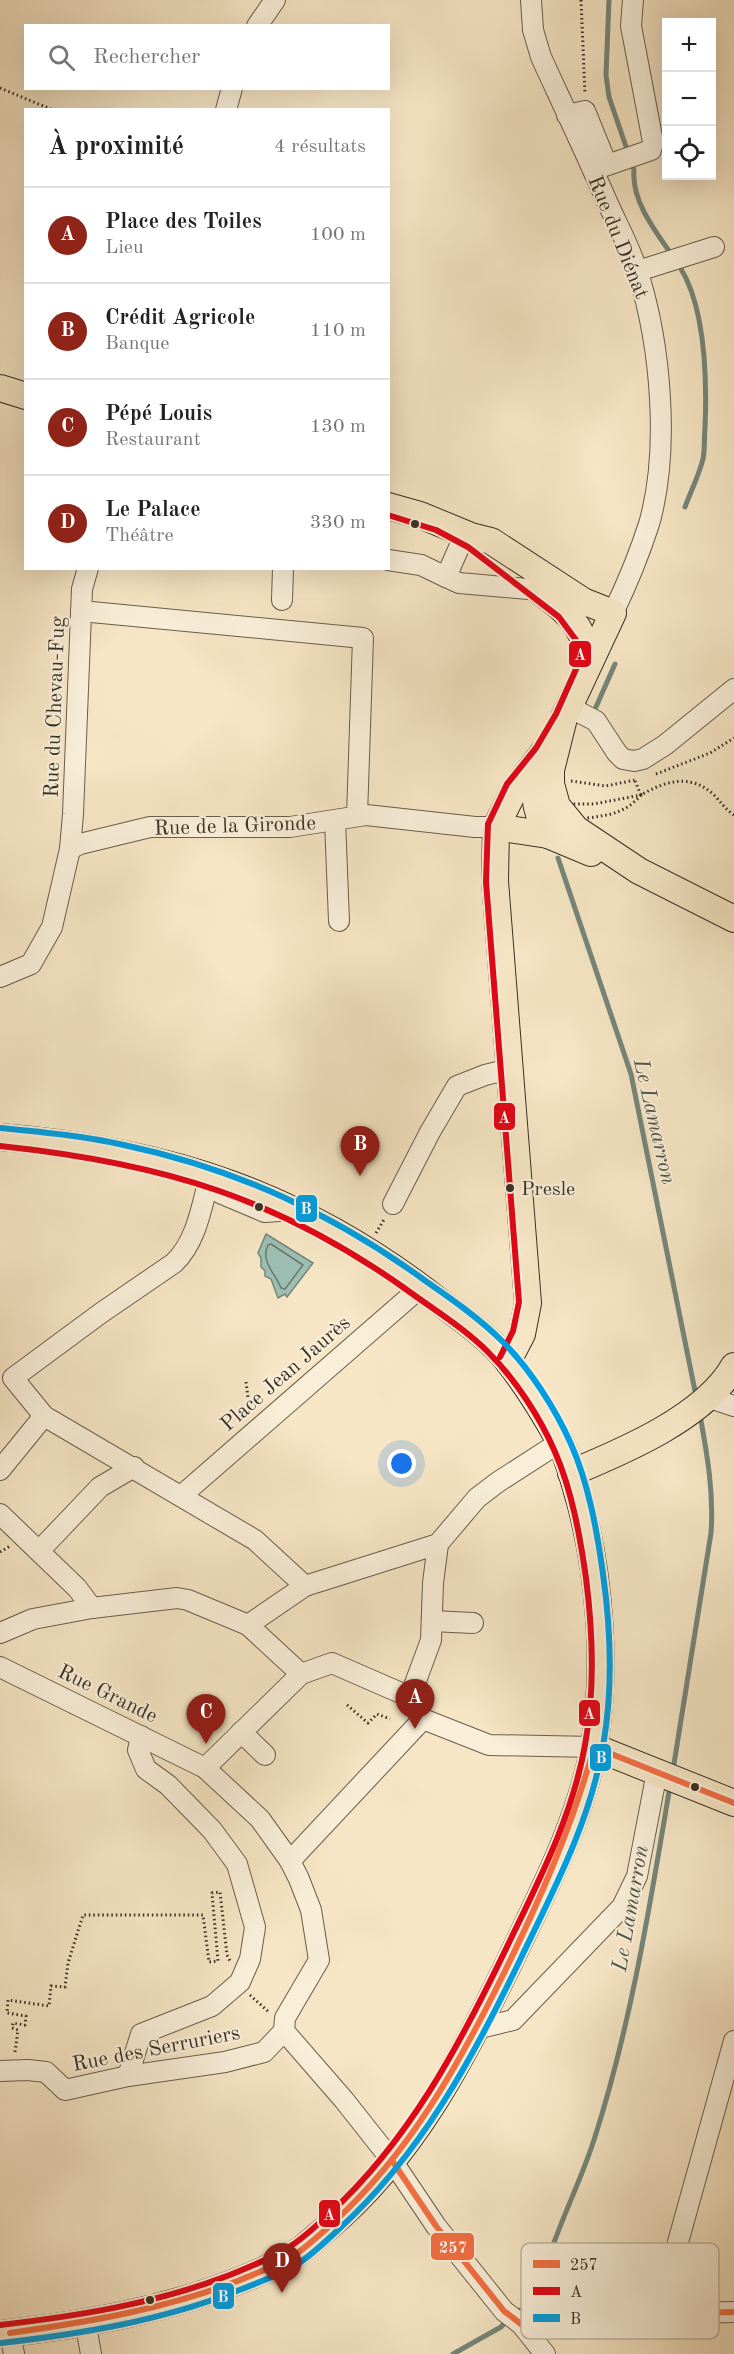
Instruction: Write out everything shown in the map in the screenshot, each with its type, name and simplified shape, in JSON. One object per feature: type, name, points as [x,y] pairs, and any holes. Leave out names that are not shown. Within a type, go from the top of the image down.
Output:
[{"type":"main road","points":[[0,388],[24,395]]},
{"type":"main road","points":[[390,507],[491,541],[583,600],[612,613]]},
{"type":"main road","points":[[468,535],[566,611],[584,636],[590,659]]},
{"type":"main road","name":"Rue du Diénat","points":[[552,804],[554,754],[567,712],[612,613]]},
{"type":"main road","name":"Rue du Diénat","points":[[552,804],[536,775],[543,753],[567,712]]},
{"type":"main road","points":[[508,1361],[522,1334],[528,1304],[495,881],[496,827],[515,789],[543,753]]},
{"type":"main road","name":"Rue de la Gironde","points":[[496,827],[552,804],[613,863],[639,871],[734,919]]},
{"type":"main road","points":[[0,1137],[47,1141],[181,1167],[250,1190],[295,1209],[363,1248],[421,1287],[471,1327],[508,1361],[560,1442],[586,1525],[597,1582],[600,1640],[598,1710],[594,1747],[567,1836],[539,1900],[476,2029],[420,2125],[393,2162],[349,2210],[289,2258],[231,2284],[156,2308],[8,2341]]},
{"type":"main road","points":[[571,1473],[646,1440],[722,1402],[734,1366]]},
{"type":"main road","points":[[594,1747],[734,1803]]},
{"type":"street","points":[[258,24],[275,0]]},
{"type":"street","points":[[531,0],[533,30],[541,57],[576,113]]},
{"type":"street","points":[[606,165],[651,150],[654,142],[631,26],[633,0]]},
{"type":"street","points":[[227,108],[231,90]]},
{"type":"street","name":"Rue du Diénat","points":[[576,113],[606,165],[646,268],[660,385],[657,478],[649,522],[632,573],[612,613]]},
{"type":"street","points":[[646,268],[714,247]]},
{"type":"street","points":[[446,577],[468,535]]},
{"type":"street","points":[[390,560],[421,565],[459,583],[539,590]]},
{"type":"street","name":"Rue du Chevau-Fug","points":[[0,976],[31,964],[52,927],[70,849],[82,589],[87,570]]},
{"type":"street","points":[[282,600],[283,570]]},
{"type":"street","points":[[81,610],[363,638],[357,816]]},
{"type":"street","points":[[567,712],[596,722],[617,753],[623,759],[634,761],[643,759],[665,745],[734,689]]},
{"type":"street","points":[[73,814],[102,840]]},
{"type":"street","name":"Rue de la Gironde","points":[[70,849],[80,844],[150,827],[290,827],[357,816],[496,827]]},
{"type":"street","points":[[335,821],[339,921]]},
{"type":"street","points":[[393,1204],[424,1129],[457,1086],[485,1075],[510,1069]]},
{"type":"street","points":[[210,1175],[191,1240],[184,1253],[174,1263],[6,1375],[44,1416],[255,1540],[305,1586]]},
{"type":"street","name":"Place Jean Jaurès","points":[[182,1496],[421,1287]]},
{"type":"street","points":[[0,1470],[44,1416]]},
{"type":"street","points":[[248,1625],[305,1586],[438,1544],[477,1498],[560,1442]]},
{"type":"street","points":[[40,1550],[100,1487],[134,1467]]},
{"type":"street","points":[[0,1514],[40,1550],[77,1588],[92,1608]]},
{"type":"street","points":[[410,1697],[431,1640],[433,1583],[438,1544]]},
{"type":"street","points":[[0,1633],[33,1619],[92,1608],[177,1598],[188,1600],[248,1625],[301,1674]]},
{"type":"street","points":[[432,1621],[473,1623]]},
{"type":"street","points":[[205,1768],[301,1674],[332,1663],[410,1697],[423,1719],[489,1745],[594,1747]]},
{"type":"street","name":"Rue Grande","points":[[0,1667],[205,1768],[260,1820],[290,1861],[311,1910],[319,1960],[285,2018],[279,2024]]},
{"type":"street","points":[[290,1861],[423,1719]]},
{"type":"street","points":[[241,1732],[266,1755]]},
{"type":"street","points":[[128,2076],[141,2034],[212,2006],[240,1982],[250,1959],[255,1927],[237,1864],[212,1830],[168,1785],[146,1769],[138,1750],[141,1736]]},
{"type":"street","points":[[476,2029],[513,2020],[622,1907],[637,1876],[657,1772]]},
{"type":"street","points":[[279,2024],[393,2162],[436,2226],[521,2326]]},
{"type":"street","name":"Rue des Serruriers","points":[[0,2071],[46,2072],[65,2090],[128,2076],[225,2062],[264,2052],[279,2024]]},
{"type":"street","points":[[678,2243],[734,2041]]},
{"type":"street","points":[[719,2312],[734,2312]]},
{"type":"street","points":[[515,2319],[521,2319]]},
{"type":"street","points":[[85,2322],[91,2354]]},
{"type":"street","points":[[532,2339],[545,2354]]},
{"type":"path","points":[[576,113],[586,83],[581,0]]},
{"type":"path","points":[[0,88],[48,108]]},
{"type":"path","points":[[652,775],[710,753],[734,738]]},
{"type":"path","points":[[552,804],[606,786],[644,778]]},
{"type":"path","points":[[552,804],[594,804],[641,795],[670,781],[700,786],[713,794],[734,815]]},
{"type":"path","points":[[552,804],[620,813],[632,806],[641,795]]},
{"type":"path","points":[[363,1248],[377,1232],[393,1204]]},
{"type":"path","points":[[246,1382],[253,1433]]},
{"type":"path","points":[[347,1706],[368,1723],[376,1713],[390,1719]]},
{"type":"path","points":[[15,2056],[18,2030],[12,2028],[13,2023],[25,2025],[26,2016],[7,2013],[9,2000],[49,2006],[51,1986],[65,1987],[68,1963],[83,1916],[203,1915],[208,1962],[218,1961],[212,1893],[220,1892],[227,1955]]},
{"type":"path","points":[[256,2001],[279,2024]]},
{"type":"water","points":[[266,1234],[313,1263],[287,1297],[285,1294],[278,1298],[271,1279],[265,1276],[265,1271],[261,1267],[261,1258],[258,1253]]},
{"type":"waterway","name":"Le Lamarron","points":[[609,0],[606,75],[609,97],[634,170],[634,183],[642,209],[689,284],[700,323],[706,388],[704,452],[685,507]]},
{"type":"waterway","name":"Le Lamarron","points":[[596,707],[615,664]]},
{"type":"waterway","name":"Le Lamarron","points":[[558,858],[631,1074],[696,1396]]},
{"type":"waterway","name":"Le Lamarron","points":[[673,1770],[711,1533],[711,1488],[700,1415]]},
{"type":"waterway","name":"Le Lamarron","points":[[554,2243],[588,2158],[619,2053],[638,1964],[670,1786]]},
{"type":"waterway","name":"Le Lamarron","points":[[514,2313],[521,2310]]},
{"type":"waterway","name":"Le Lamarron","points":[[453,2354],[501,2327],[507,2320]]},
{"type":"transit line","name":"A","points":[[390,516],[436,530],[468,547],[559,617],[576,640],[581,658],[556,714],[536,748],[507,784],[488,824],[486,882],[519,1302],[513,1331],[500,1357]]},
{"type":"transit line","name":"B","points":[[1,1128],[124,1145],[166,1155],[245,1181],[283,1197],[356,1235],[437,1289],[485,1325],[512,1352],[550,1403],[565,1430],[577,1460],[592,1508],[598,1541],[606,1595],[610,1660],[603,1746],[589,1802],[569,1856],[502,1997],[464,2068],[443,2103],[396,2169],[324,2243],[302,2261],[281,2273],[206,2302],[149,2319],[90,2331],[1,2343]]},
{"type":"transit line","name":"A","points":[[0,1146],[59,1153],[167,1175],[218,1190],[267,1210],[316,1233],[365,1261],[443,1315],[480,1344],[508,1374],[526,1399],[549,1439],[561,1467],[575,1514],[584,1562],[592,1662],[585,1745],[571,1799],[552,1852],[487,1989],[449,2058],[407,2125],[357,2186],[314,2228],[292,2245],[265,2260],[227,2276],[172,2294],[115,2308],[0,2325]]},
{"type":"transit line","name":"257","points":[[594,1747],[734,1803]]},
{"type":"transit line","name":"257","points":[[10,2333],[155,2307],[240,2280],[296,2254],[362,2195],[408,2138],[449,2077],[467,2045],[501,1979],[553,1865],[594,1747]]},
{"type":"transit line","name":"257","points":[[393,2162],[436,2226],[504,2311],[521,2324]]},
{"type":"transit line","name":"257","points":[[719,2312],[734,2312]]},
{"type":"place","name":"Crédit Agricole","points":[[360,1176]]},
{"type":"place","name":"Presle","points":[[510,1188]]},
{"type":"place","name":"Place des Toiles","points":[[415,1729]]},
{"type":"place","name":"Pépé Louis","points":[[206,1744]]},
{"type":"place","name":"Le Palace","points":[[282,2293]]}]
